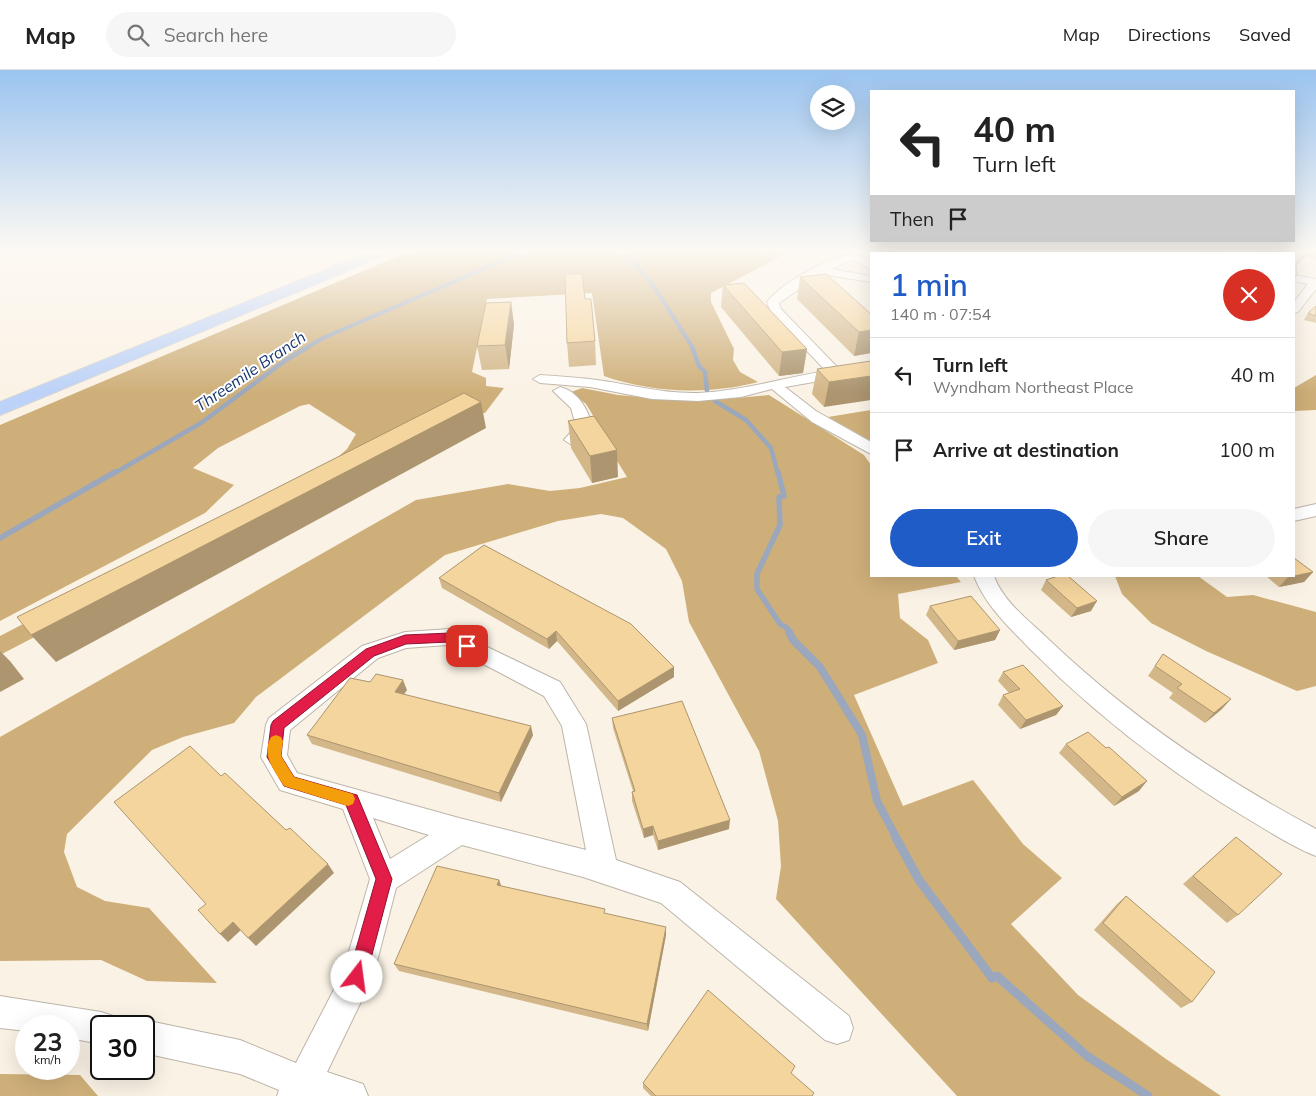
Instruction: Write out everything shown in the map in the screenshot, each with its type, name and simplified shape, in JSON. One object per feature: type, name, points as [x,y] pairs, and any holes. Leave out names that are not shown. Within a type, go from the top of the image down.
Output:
[{"type":"main road","points":[[0,409],[267,298]]},
{"type":"street","points":[[777,298],[773,302],[775,310],[836,374]]},
{"type":"street","points":[[1295,308],[1303,298]]},
{"type":"street","points":[[572,440],[584,427],[583,413],[577,403],[540,379],[590,384],[652,395],[698,396],[741,393],[775,384],[870,368]]},
{"type":"street","points":[[775,384],[791,402],[824,423],[858,439],[870,448]]},
{"type":"street","points":[[1295,514],[1316,510]]},
{"type":"street","points":[[984,577],[987,587],[1012,617],[1042,648],[1107,704],[1165,750],[1241,802],[1316,843]]},
{"type":"street","points":[[604,870],[574,724],[552,689],[450,637],[405,640],[370,652],[278,725],[274,757],[289,782],[604,870],[670,892],[838,1028]]},
{"type":"street","points":[[299,1089],[357,977],[384,879],[352,800]]},
{"type":"street","points":[[384,879],[459,831]]},
{"type":"street","points":[[0,1012],[90,1026]]},
{"type":"street","points":[[155,1039],[240,1058],[299,1089],[352,1096]]},
{"type":"shaded area","points":[[300,298],[507,298],[487,299],[472,372],[486,378],[486,386],[504,388],[485,413],[465,415],[389,452],[0,655],[0,636],[330,464],[347,449],[356,434],[309,404],[300,406],[218,448],[193,468],[234,485],[205,513],[0,621],[0,425]]},
{"type":"shaded area","points":[[593,298],[711,298],[711,302],[734,349],[733,360],[740,372],[758,382],[720,389],[680,390],[641,386],[604,376]]},
{"type":"shaded area","points":[[1316,375],[1316,410],[1295,411],[1295,387]]},
{"type":"shaded area","points":[[582,388],[618,395],[675,400],[726,399],[769,395],[864,455],[870,464],[870,577],[957,577],[961,582],[898,594],[900,618],[928,640],[938,663],[854,695],[903,806],[973,780],[1023,844],[1062,878],[1011,924],[1078,995],[1166,1059],[1221,1096],[957,1096],[776,899],[781,866],[778,821],[759,751],[689,622],[682,581],[666,549],[623,518],[601,514],[558,521],[445,555],[256,697],[234,723],[183,737],[152,750],[67,834],[64,852],[77,887],[105,901],[149,908],[217,983],[147,981],[101,960],[0,961],[0,737],[416,500],[508,484],[550,491],[580,488],[627,477],[604,440],[592,433],[597,422],[586,404],[571,392]]},
{"type":"shaded area","points":[[870,410],[870,440],[828,417]]},
{"type":"shaded area","points":[[1115,577],[1199,577],[1227,597],[1253,595],[1316,612],[1316,686],[1297,691],[1206,651],[1151,623],[1122,594]]},
{"type":"shaded area","points":[[0,1074],[15,1074],[15,1080],[80,1080],[80,1075],[98,1096],[0,1096]]},
{"type":"building","points":[[566,298],[591,299],[595,341],[567,343]]},
{"type":"building","points":[[734,298],[758,298],[807,349],[782,352]]},
{"type":"building","points":[[822,298],[853,298],[870,313],[870,330],[859,332]]},
{"type":"building","points":[[511,302],[505,345],[477,346],[486,303]]},
{"type":"building","points":[[1316,306],[1316,316],[1308,313]]},
{"type":"building","points":[[870,361],[870,376],[829,382],[817,369]]},
{"type":"building","points":[[464,393],[481,402],[31,635],[17,617],[247,503]]},
{"type":"building","points":[[594,416],[617,450],[590,456],[568,421]]},
{"type":"building","points":[[484,545],[631,624],[674,667],[618,701],[556,631],[547,639],[439,578]]},
{"type":"building","points":[[1295,559],[1313,572],[1295,576]]},
{"type":"building","points":[[1055,577],[1069,577],[1097,601],[1077,608],[1046,580]]},
{"type":"building","points":[[971,596],[1000,630],[958,641],[930,606]]},
{"type":"building","points":[[1163,654],[1231,699],[1214,713],[1177,688],[1182,684],[1155,666]]},
{"type":"building","points":[[1023,665],[1063,706],[1026,720],[1003,695],[1020,689],[1003,672]]},
{"type":"building","points":[[376,674],[403,680],[395,692],[531,726],[499,793],[307,735],[350,678],[370,682]]},
{"type":"building","points":[[682,701],[730,820],[658,841],[653,826],[643,829],[632,792],[635,791],[612,718]]},
{"type":"building","points":[[1088,732],[1106,748],[1109,747],[1147,781],[1122,797],[1066,744]]},
{"type":"building","points":[[190,746],[221,776],[225,773],[286,830],[290,828],[328,864],[248,938],[233,922],[220,934],[198,910],[206,904],[114,802]]},
{"type":"building","points":[[1236,837],[1282,874],[1238,915],[1193,876]]},
{"type":"building","points":[[437,866],[499,880],[497,885],[605,909],[604,913],[666,927],[647,1024],[394,964]]},
{"type":"building","points":[[1126,896],[1215,972],[1192,1002],[1103,923]]},
{"type":"building","points":[[708,990],[795,1066],[791,1073],[814,1093],[812,1096],[656,1096],[643,1083]]},
{"type":"waterway","name":"Threemile Branch","points":[[306,348],[323,338],[416,298]]},
{"type":"waterway","points":[[661,298],[693,348]]},
{"type":"waterway","name":"Threemile Branch","points":[[113,474],[201,423],[286,360],[308,347]]},
{"type":"waterway","points":[[692,347],[699,366],[705,372],[707,391]]},
{"type":"waterway","points":[[715,401],[746,420],[771,448],[778,474]]},
{"type":"waterway","name":"Threemile Branch","points":[[0,538],[115,472]]},
{"type":"waterway","points":[[778,472],[784,496],[779,497],[780,525],[757,574],[757,589],[780,624],[787,628],[790,633]]},
{"type":"waterway","points":[[789,632],[793,640],[820,667],[862,735],[877,801],[896,837]]},
{"type":"waterway","points":[[895,836],[919,880],[992,978],[997,976],[1087,1056],[1148,1096]]},
{"type":"slow traffic","points":[[276,741],[274,757],[289,782],[348,799]]},
{"type":"route","points":[[357,977],[384,879],[352,800],[289,782],[274,757],[278,725],[370,652],[405,640],[450,637],[467,646]]}]
